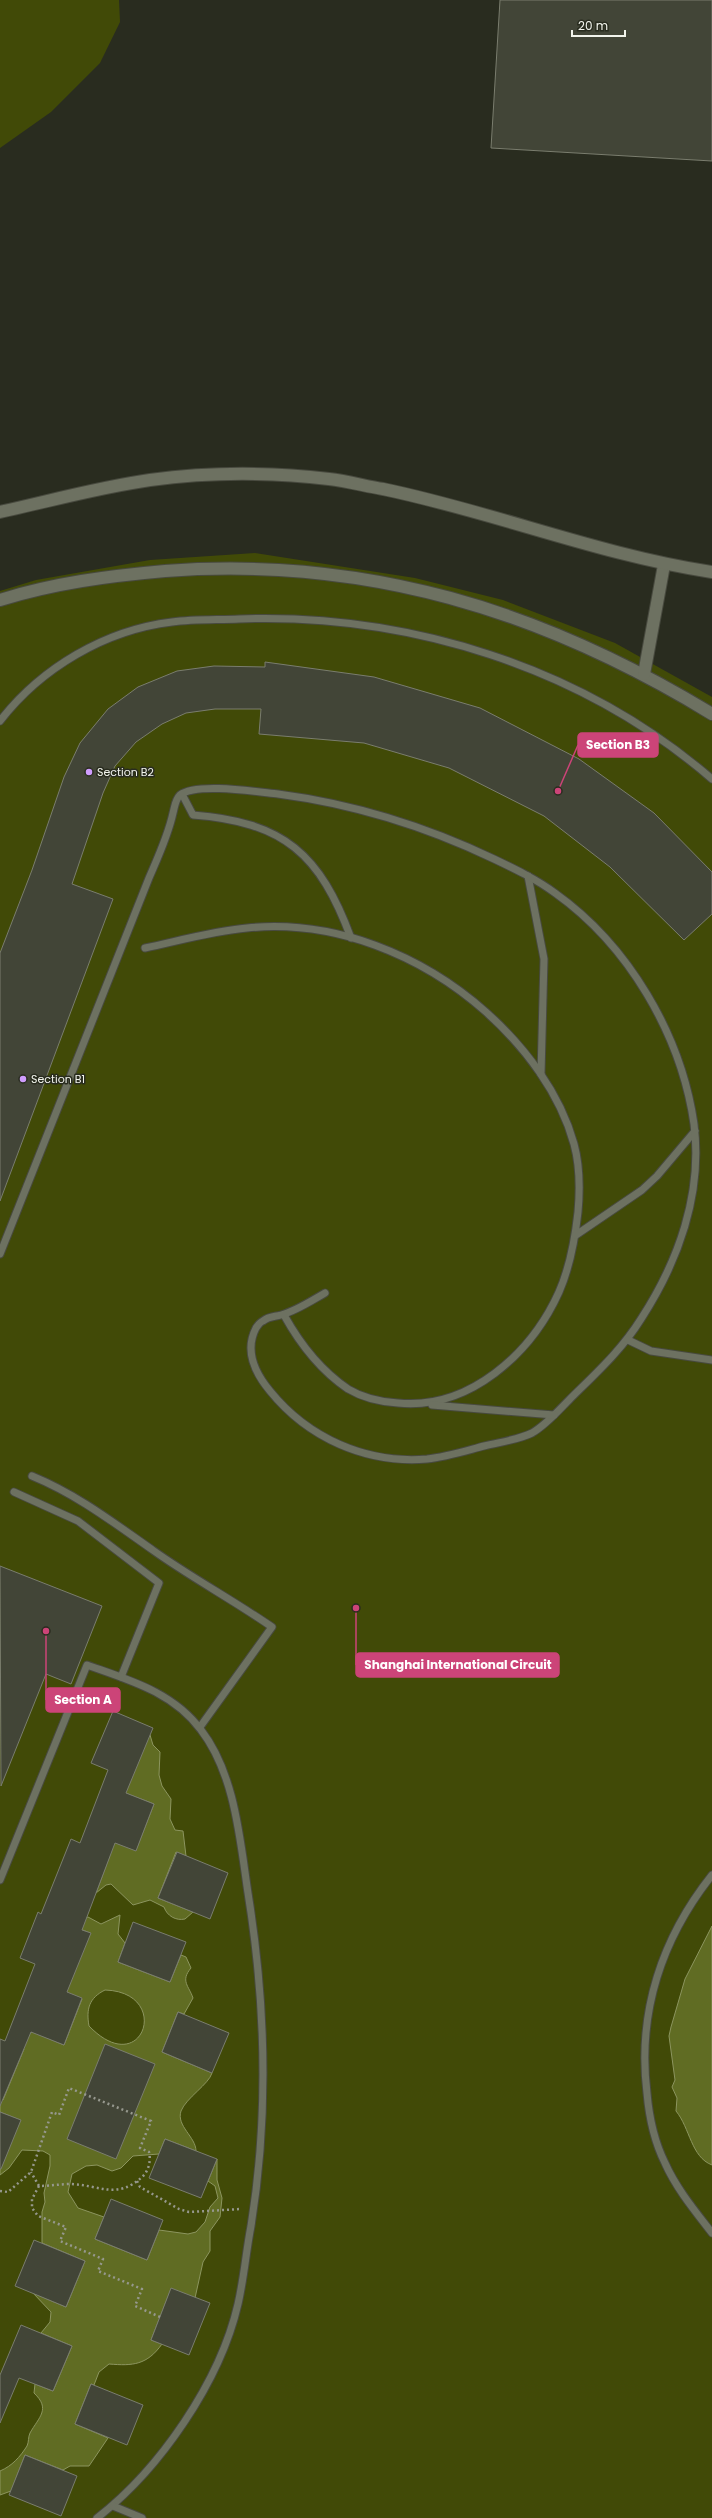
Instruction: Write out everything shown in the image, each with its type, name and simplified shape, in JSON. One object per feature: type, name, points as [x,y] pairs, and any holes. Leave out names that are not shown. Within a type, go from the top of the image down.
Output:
[{"type":"street","points":[[0,512],[150,480],[207,474],[283,475],[330,479],[433,500],[664,565],[712,572]]},
{"type":"street","points":[[644,674],[664,565]]},
{"type":"street","points":[[0,600],[33,590],[106,576],[190,569],[265,568],[328,573],[389,582],[448,596],[554,633],[644,674],[712,714]]},
{"type":"lane","points":[[0,721],[32,687],[61,664],[94,645],[136,628],[173,621],[253,619],[355,623],[443,640],[536,671],[616,712],[656,736],[712,779]]},
{"type":"lane","points":[[0,1254],[79,1051],[165,840],[174,805],[182,794],[196,790],[215,789],[270,793],[356,807],[441,835],[528,876],[554,892],[604,936],[634,974],[666,1031],[684,1082],[695,1131],[695,1168],[686,1225],[665,1281],[628,1340],[610,1361],[554,1415],[530,1434],[437,1457],[388,1458],[338,1444],[309,1427],[282,1405],[254,1369],[252,1343],[257,1326],[268,1318],[284,1315],[325,1293]]},
{"type":"lane","points":[[182,794],[193,815],[242,821],[280,838],[296,849],[328,884],[338,903],[351,938]]},
{"type":"lane","points":[[528,876],[544,959],[541,1074]]},
{"type":"lane","points":[[145,948],[245,928],[279,926],[313,929],[351,938],[398,954],[436,974],[468,996],[496,1021],[541,1074],[557,1101],[575,1147],[579,1175],[576,1235],[566,1275],[558,1294],[543,1320],[525,1344],[487,1379],[466,1392],[426,1404]]},
{"type":"lane","points":[[576,1235],[642,1190],[657,1176],[695,1131]]},
{"type":"lane","points":[[284,1315],[296,1337],[312,1357],[330,1375],[350,1390],[370,1399],[389,1403],[426,1404],[554,1415]]},
{"type":"lane","points":[[628,1340],[651,1351],[712,1360]]},
{"type":"lane","points":[[32,1476],[75,1496],[106,1515],[153,1550],[272,1627],[200,1728]]},
{"type":"lane","points":[[14,1492],[78,1521],[159,1583],[121,1677]]},
{"type":"lane","points":[[0,1880],[87,1665],[148,1687],[169,1699],[200,1728],[212,1745],[233,1808],[252,1914],[263,2028],[264,2074],[260,2170],[238,2305],[214,2368],[199,2399],[167,2447],[113,2506],[97,2518]]},
{"type":"lane","points":[[712,1875],[681,1919],[660,1963],[647,2012],[644,2056],[648,2106],[659,2149],[673,2178],[712,2234]]},
{"type":"lane","points":[[113,2506],[142,2518]]},
{"type":"path","points":[[0,2191],[8,2192],[31,2172],[36,2159],[36,2151],[52,2112],[59,2115],[69,2088],[151,2120],[140,2148],[149,2152],[151,2160],[144,2175],[130,2186],[112,2191],[71,2184],[41,2186]]},
{"type":"path","points":[[31,2172],[41,2186]]},
{"type":"path","points":[[137,2181],[140,2188],[179,2209],[189,2212],[228,2210]]},
{"type":"path","points":[[41,2186],[32,2199],[32,2208],[38,2216],[66,2227],[60,2241],[103,2259],[98,2271],[142,2289],[135,2306],[160,2317]]},
{"type":"shaded area","points":[[0,0],[119,0],[120,22],[100,63],[51,112],[0,148]]},
{"type":"shaded area","points":[[255,553],[415,578],[503,600],[615,643],[712,697],[712,2518],[0,2518],[0,591],[36,580],[150,560]]},
{"type":"shaded area","points":[[150,1735],[153,1745],[160,1752],[159,1775],[162,1786],[171,1799],[170,1819],[175,1830],[183,1831],[186,1856],[176,1852],[158,1898],[193,1912],[185,1919],[172,1917],[167,1913],[164,1907],[150,1900],[133,1905],[111,1884],[106,1885],[96,1893],[110,1855],[96,1849],[105,1839],[136,1850],[154,1804],[112,1788]]},
{"type":"shaded area","points":[[120,1915],[118,1934],[125,1943],[118,1962],[170,1982],[181,1955],[186,1957],[191,1968],[186,1976],[186,1983],[193,1998],[184,2014],[178,2012],[162,2052],[212,2073],[207,2082],[188,2101],[181,2111],[181,2122],[193,2141],[196,2151],[165,2139],[159,2154],[133,2156],[121,2168],[112,2171],[97,2165],[86,2166],[72,2174],[68,2192],[78,2208],[104,2217],[95,2239],[147,2260],[159,2230],[188,2234],[196,2232],[205,2222],[210,2207],[218,2198],[215,2186],[208,2181],[217,2159],[217,2180],[222,2198],[220,2217],[210,2231],[210,2251],[203,2262],[195,2298],[171,2289],[151,2340],[162,2344],[151,2356],[139,2363],[125,2365],[109,2364],[99,2372],[94,2385],[91,2384],[75,2424],[108,2438],[89,2466],[70,2466],[63,2470],[25,2455],[11,2491],[0,2495],[0,2471],[12,2464],[19,2457],[28,2444],[30,2433],[42,2413],[42,2404],[34,2393],[35,2384],[53,2391],[72,2346],[41,2333],[50,2322],[51,2312],[33,2293],[66,2307],[85,2261],[42,2243],[42,2212],[45,2202],[44,2193],[50,2166],[50,2155],[43,2151],[22,2150],[9,2168],[0,2175],[0,2164],[20,2120],[0,2112],[0,2099],[3,2100],[24,2049],[13,2039],[33,2032],[64,2045],[82,1999],[53,1987],[90,1933],[63,1922],[88,1917],[101,1924]],"holes":[[[105,1990],[126,1994],[139,2004],[144,2017],[143,2030],[136,2040],[124,2044],[108,2041],[89,2026],[88,2014],[90,2005],[92,2000]]]},
{"type":"shaded area","points":[[712,1926],[712,2165],[699,2156],[685,2125],[676,2111],[677,2098],[672,2087],[675,2080],[669,2036],[685,1979]]},
{"type":"building","points":[[500,0],[712,0],[712,161],[491,148]]},
{"type":"building","points":[[265,662],[374,677],[480,708],[579,759],[654,813],[712,872],[712,914],[684,940],[610,867],[544,816],[449,768],[364,743],[259,734],[261,709],[215,709],[186,713],[162,724],[136,742],[115,766],[103,793],[72,884],[113,899],[0,1201],[0,953],[32,870],[64,777],[80,743],[108,709],[138,687],[177,671],[214,666],[265,667]]},
{"type":"building","points":[[0,1566],[102,1606],[71,1684],[46,1674],[1,1786]]},
{"type":"building","points":[[113,1711],[153,1728],[126,1793],[154,1804],[136,1851],[115,1843],[82,1930],[91,1933],[67,1992],[82,1998],[64,2045],[31,2032],[0,2106],[0,2039],[5,2041],[35,1964],[20,1958],[38,1912],[41,1914],[71,1839],[80,1843],[108,1770],[91,1763]]},
{"type":"building","points":[[177,1852],[228,1873],[210,1919],[158,1898]]},
{"type":"building","points":[[133,1922],[186,1942],[170,1982],[118,1962]]},
{"type":"building","points":[[178,2012],[229,2033],[212,2073],[162,2052]]},
{"type":"building","points":[[105,2044],[155,2064],[116,2159],[67,2139]]},
{"type":"building","points":[[0,2112],[21,2120],[1,2169],[0,2169]]},
{"type":"building","points":[[165,2139],[217,2159],[201,2198],[149,2178]]},
{"type":"building","points":[[111,2199],[163,2220],[147,2260],[95,2239]]},
{"type":"building","points":[[34,2240],[85,2261],[66,2307],[15,2286]]},
{"type":"building","points":[[171,2288],[210,2303],[189,2355],[151,2340]]},
{"type":"building","points":[[21,2325],[72,2346],[53,2391],[19,2378],[0,2423],[0,2375]]},
{"type":"building","points":[[91,2384],[143,2405],[127,2445],[75,2424]]},
{"type":"building","points":[[25,2455],[77,2476],[61,2516],[9,2495]]},
{"type":"place","name":"Section B2","points":[[89,772]]},
{"type":"place","name":"Section B3","points":[[558,791]]},
{"type":"place","name":"Section B1","points":[[23,1079]]},
{"type":"place","name":"Shanghai International Circuit","points":[[356,1608]]},
{"type":"place","name":"Section A","points":[[46,1631]]}]
